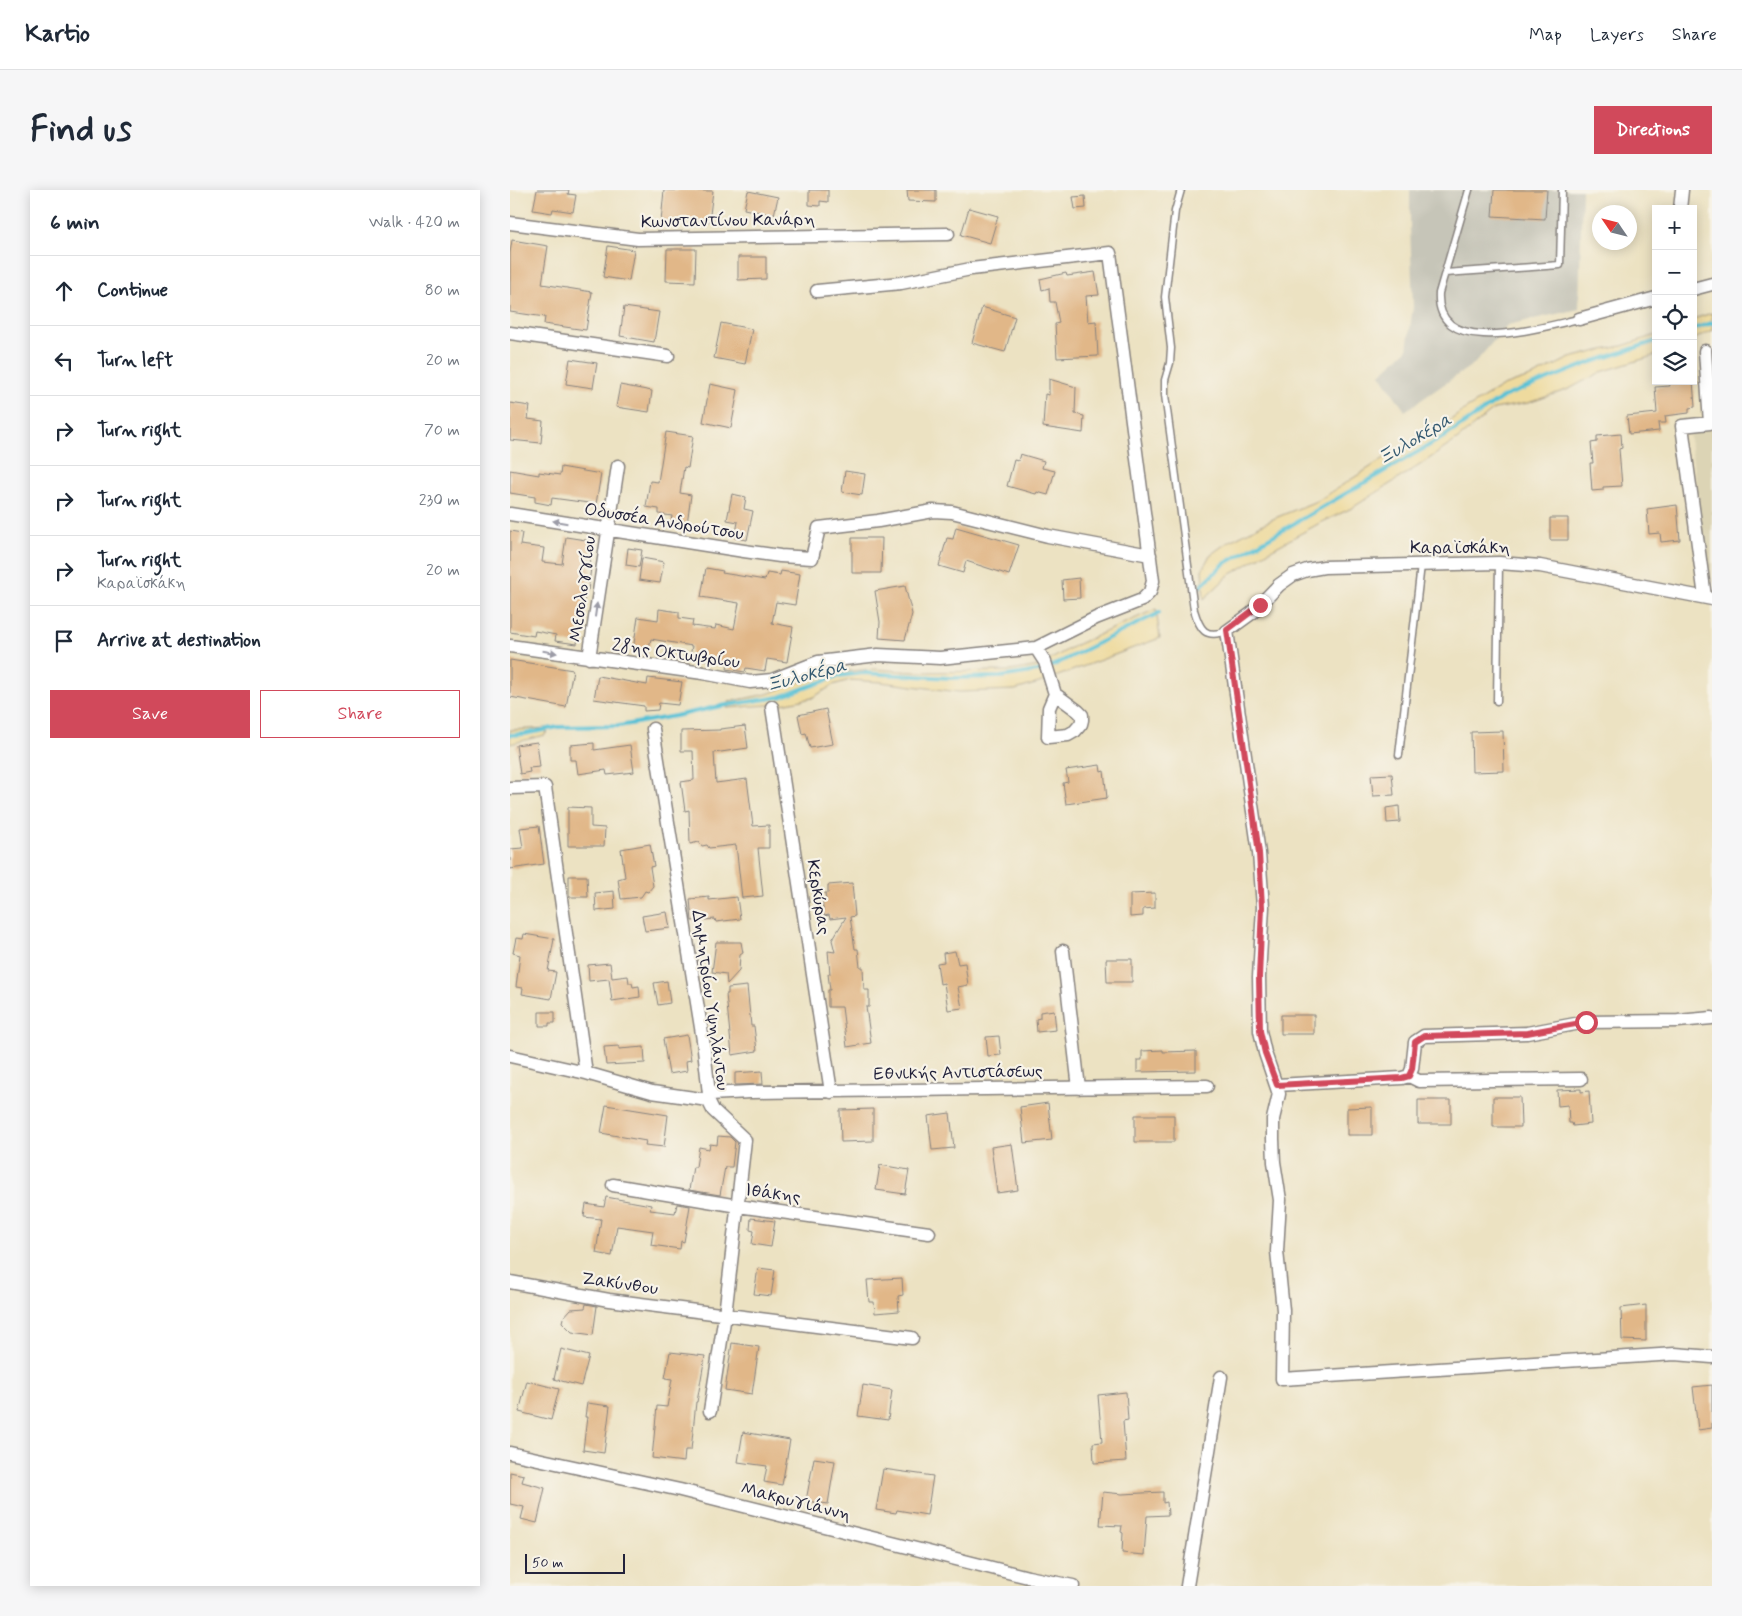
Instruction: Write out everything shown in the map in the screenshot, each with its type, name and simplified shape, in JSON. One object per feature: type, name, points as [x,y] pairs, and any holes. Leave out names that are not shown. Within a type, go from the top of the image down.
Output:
[{"type":"street","points":[[1680,205],[1682,190]]},
{"type":"street","name":"Κωνσταντίνου Κανάρη","points":[[510,223],[638,239],[948,234]]},
{"type":"street","points":[[817,290],[901,283],[971,269],[1110,253],[1150,555]]},
{"type":"street","points":[[1697,287],[1712,284]]},
{"type":"street","points":[[1579,318],[1652,299]]},
{"type":"street","points":[[510,333],[668,356]]},
{"type":"street","points":[[1705,351],[1710,423],[1682,426],[1708,598]]},
{"type":"street","name":"Μεσολογγίου","points":[[589,658],[618,466]]},
{"type":"street","name":"Οδυσσέα Ανδρούτσου","points":[[510,514],[744,552],[812,558],[819,528],[878,521],[933,511],[952,512],[1048,536],[1150,555]]},
{"type":"street","name":"28ης Οκτωβρίου","points":[[510,646],[702,673],[750,682],[772,680],[818,662],[878,655],[940,658],[1036,648],[1096,618],[1142,600],[1150,592],[1152,582],[1150,555]]},
{"type":"street","name":"Καραϊσκάκη","points":[[1227,630],[1252,613],[1279,585],[1307,570],[1324,567],[1499,563],[1557,568],[1708,598]]},
{"type":"street","points":[[1227,630],[1259,853],[1262,907],[1259,977],[1260,1031],[1265,1053],[1279,1094],[1273,1119],[1273,1140],[1274,1162],[1280,1200],[1277,1251],[1283,1310],[1282,1379],[1675,1354],[1712,1357]]},
{"type":"street","points":[[1036,648],[1045,662],[1055,694]]},
{"type":"street","name":"Κερκύρας","points":[[772,707],[831,1092]]},
{"type":"street","name":"Δημητρίου Υψηλάντου","points":[[653,729],[702,1040],[709,1097],[713,1110],[746,1140],[725,1315],[710,1410]]},
{"type":"street","points":[[510,788],[545,787],[586,1073]]},
{"type":"street","points":[[1063,951],[1079,1088]]},
{"type":"street","points":[[1409,1076],[1412,1069],[1415,1042],[1424,1036],[1527,1033],[1586,1022],[1678,1021],[1712,1018]]},
{"type":"street","name":"Εθνικής Αντιστάσεως","points":[[510,1056],[586,1073],[652,1092],[709,1097],[750,1092],[1207,1086]]},
{"type":"street","points":[[1277,1085],[1402,1078],[1409,1076],[1419,1081],[1581,1079]]},
{"type":"street","name":"Ιθάκης","points":[[613,1185],[738,1206],[929,1233]]},
{"type":"street","name":"Ζακύνθου","points":[[510,1282],[609,1300],[912,1338]]},
{"type":"street","points":[[1187,1586],[1221,1377]]},
{"type":"street","name":"Μακρυγιάννη","points":[[510,1453],[689,1492],[1028,1577],[1073,1586]]},
{"type":"lane","points":[[1181,190],[1175,211],[1165,296],[1171,348],[1170,363],[1165,380],[1165,395],[1194,610],[1198,625],[1205,633],[1216,635],[1227,630]]},
{"type":"lane","points":[[1469,190],[1440,293],[1444,317],[1453,325],[1468,332],[1484,335],[1518,332],[1579,318]]},
{"type":"lane","points":[[1445,273],[1560,265],[1562,190]]},
{"type":"lane","points":[[1497,701],[1499,563]]},
{"type":"lane","points":[[1399,756],[1421,565]]},
{"type":"shaded area","points":[[1410,190],[1582,190],[1579,309],[1507,325],[1475,363],[1405,411],[1380,374],[1407,350],[1413,307]]},
{"type":"shaded area","points":[[1712,429],[1712,590],[1710,590],[1689,432]]},
{"type":"sand","points":[[1712,313],[1712,330],[1697,338],[1697,318]]},
{"type":"sand","points":[[1652,336],[1652,356],[1601,372],[1569,389],[1528,403],[1494,409],[1458,439],[1420,465],[1352,508],[1318,524],[1228,576],[1204,599],[1202,570],[1210,555],[1228,542],[1275,518],[1319,500],[1394,452],[1436,431],[1464,410],[1503,386],[1533,376],[1570,358],[1622,346]]},
{"type":"sand","points":[[1156,609],[1160,638],[1039,683],[1015,690],[959,692],[850,680],[833,685],[812,698],[782,704],[727,708],[728,702],[767,694],[802,681],[839,672],[874,669],[916,672],[1010,671],[1039,666],[1074,646]]},
{"type":"sand","points":[[549,728],[545,735],[510,744],[510,730]]},
{"type":"building","points":[[537,190],[569,190],[568,194],[576,195],[573,212],[553,209],[552,213],[533,210]]},
{"type":"building","points":[[664,190],[713,191],[709,222],[685,219],[684,224],[661,222]]},
{"type":"building","points":[[809,190],[828,190],[828,202],[820,201],[820,206],[809,205]]},
{"type":"building","points":[[907,190],[936,190],[936,202],[908,201]]},
{"type":"building","points":[[1494,190],[1547,190],[1545,219],[1492,216]]},
{"type":"building","points":[[748,191],[778,197],[774,215],[744,209]]},
{"type":"building","points":[[1085,196],[1086,208],[1075,209],[1073,197]]},
{"type":"building","points":[[969,208],[998,216],[990,243],[961,235]]},
{"type":"building","points":[[512,240],[548,246],[542,284],[592,292],[586,330],[544,324],[545,317],[510,312],[510,253]]},
{"type":"building","points":[[608,246],[634,250],[629,281],[603,277]]},
{"type":"building","points":[[667,249],[696,249],[695,282],[666,281]]},
{"type":"building","points":[[738,257],[766,257],[766,279],[738,280]]},
{"type":"building","points":[[1095,272],[1099,295],[1086,296],[1088,322],[1096,321],[1098,356],[1057,358],[1055,324],[1059,323],[1055,302],[1050,302],[1049,288],[1042,290],[1040,279],[1066,273],[1067,276]]},
{"type":"building","points":[[624,307],[659,312],[654,342],[620,336]]},
{"type":"building","points":[[982,307],[1015,317],[1005,352],[972,343]]},
{"type":"building","points":[[721,323],[752,329],[745,364],[714,358]]},
{"type":"building","points":[[570,359],[597,363],[593,388],[566,384]]},
{"type":"building","points":[[1049,379],[1076,387],[1075,414],[1084,416],[1083,433],[1043,427],[1045,394],[1049,395]]},
{"type":"building","points":[[710,384],[738,390],[731,428],[703,422]]},
{"type":"building","points":[[620,385],[652,391],[649,412],[616,407]]},
{"type":"building","points":[[1693,385],[1695,407],[1689,408],[1689,413],[1665,416],[1666,423],[1658,423],[1659,431],[1629,434],[1627,416],[1657,413],[1655,387]]},
{"type":"building","points":[[510,403],[530,406],[528,419],[543,421],[541,443],[510,440]]},
{"type":"building","points":[[666,432],[693,436],[688,468],[684,467],[680,493],[691,495],[687,524],[671,521],[672,516],[659,514],[659,509],[646,507],[650,481],[658,482]]},
{"type":"building","points":[[1621,434],[1622,448],[1619,449],[1622,486],[1603,487],[1603,490],[1592,491],[1590,463],[1593,463],[1591,443],[1597,442],[1597,436]]},
{"type":"building","points":[[1020,454],[1044,461],[1042,468],[1055,471],[1048,495],[1037,492],[1036,494],[1007,486],[1014,460],[1018,461]]},
{"type":"building","points":[[561,467],[601,474],[596,504],[552,498],[551,505],[535,502],[535,497],[510,493],[510,470],[539,475],[539,472],[560,475]]},
{"type":"building","points":[[845,471],[865,474],[862,495],[842,492]]},
{"type":"building","points":[[732,494],[746,497],[744,509],[753,511],[747,540],[735,538],[738,522],[727,520]]},
{"type":"building","points":[[1677,505],[1680,540],[1661,542],[1660,533],[1649,534],[1647,509]]},
{"type":"building","points":[[1550,518],[1568,518],[1568,540],[1550,540]]},
{"type":"building","points":[[956,527],[1019,545],[1009,575],[966,561],[963,573],[939,566],[947,538],[953,539]]},
{"type":"building","points":[[510,531],[522,533],[520,545],[544,548],[542,562],[562,564],[566,537],[592,541],[588,590],[586,590],[577,644],[555,641],[556,635],[535,631],[534,636],[510,632]]},
{"type":"building","points":[[852,538],[882,538],[881,573],[852,573]]},
{"type":"building","points":[[628,548],[642,550],[639,567],[626,565]]},
{"type":"building","points":[[642,558],[664,562],[660,583],[639,580]]},
{"type":"building","points":[[706,568],[723,571],[722,573],[765,580],[767,573],[780,575],[781,571],[800,574],[795,605],[776,602],[772,623],[793,627],[787,662],[767,659],[765,671],[746,668],[745,672],[727,669],[728,664],[690,657],[692,646],[651,639],[648,652],[633,650],[638,617],[658,620],[659,609],[679,612],[679,618],[693,620],[692,626],[715,629],[716,625],[734,629],[739,603],[701,597]]},
{"type":"building","points":[[1079,578],[1080,598],[1063,599],[1062,580]]},
{"type":"building","points":[[905,586],[912,614],[905,640],[879,638],[880,622],[875,591]]},
{"type":"building","points":[[510,660],[573,670],[566,707],[510,697]]},
{"type":"building","points":[[598,676],[647,685],[648,678],[682,682],[678,705],[659,703],[658,710],[644,711],[644,706],[594,699]]},
{"type":"building","points":[[826,709],[833,744],[810,748],[806,733],[802,734],[798,715]]},
{"type":"building","points":[[745,726],[748,748],[714,753],[716,783],[747,779],[753,826],[769,825],[769,848],[758,848],[763,896],[742,898],[736,845],[709,848],[707,845],[702,846],[699,842],[690,844],[689,810],[685,811],[681,782],[694,780],[693,751],[681,751],[681,731],[720,730]]},
{"type":"building","points":[[1503,731],[1504,771],[1472,772],[1471,732]]},
{"type":"building","points":[[537,742],[540,767],[529,768],[530,772],[520,774],[516,745]]},
{"type":"building","points":[[594,743],[594,750],[630,745],[634,772],[607,775],[606,770],[578,774],[576,760],[570,760],[570,745]]},
{"type":"building","points":[[1100,765],[1101,772],[1104,771],[1107,798],[1066,804],[1063,783],[1068,782],[1066,770]]},
{"type":"building","points":[[1392,774],[1394,795],[1373,796],[1371,775]]},
{"type":"building","points":[[1399,806],[1400,822],[1387,823],[1386,808]]},
{"type":"building","points":[[568,807],[591,808],[591,827],[605,828],[604,846],[568,846]]},
{"type":"building","points":[[539,826],[544,864],[510,869],[510,849],[523,848],[520,828]]},
{"type":"building","points":[[650,844],[654,866],[650,867],[653,886],[648,892],[645,891],[641,897],[621,899],[618,879],[625,877],[621,849]]},
{"type":"building","points":[[569,876],[587,876],[588,897],[569,897]]},
{"type":"building","points":[[852,883],[855,916],[850,917],[855,949],[858,949],[860,967],[863,967],[864,990],[869,990],[869,1007],[866,1007],[871,1043],[847,1047],[842,1007],[828,1007],[828,990],[830,990],[828,974],[830,974],[828,951],[835,952],[832,940],[846,917],[830,919],[829,915],[824,916],[822,900],[826,900],[825,893],[828,893],[828,885]]},
{"type":"building","points":[[614,891],[615,909],[596,911],[595,893]]},
{"type":"building","points":[[1155,893],[1155,908],[1143,909],[1143,916],[1130,917],[1130,894]]},
{"type":"building","points":[[709,897],[709,900],[737,897],[740,919],[716,922],[715,919],[692,921],[690,899]]},
{"type":"building","points":[[667,912],[670,928],[645,931],[642,916]]},
{"type":"building","points":[[524,934],[554,939],[548,971],[556,972],[551,999],[522,994],[523,988],[516,987],[520,955],[513,953],[516,938],[523,939]]},
{"type":"building","points":[[716,942],[741,942],[743,953],[740,955],[739,971],[727,984],[726,974],[712,972]]},
{"type":"building","points":[[955,951],[958,964],[965,963],[968,985],[958,987],[962,1008],[948,1010],[944,983],[940,984],[937,963],[944,962],[943,953]]},
{"type":"building","points":[[1106,959],[1132,959],[1132,982],[1107,982]]},
{"type":"building","points":[[610,963],[612,978],[628,976],[629,983],[632,983],[633,987],[639,986],[640,997],[612,1001],[609,979],[589,981],[588,965]]},
{"type":"building","points":[[667,981],[670,1003],[658,1005],[654,983]]},
{"type":"building","points":[[747,986],[751,1026],[754,1026],[757,1051],[732,1055],[726,994],[728,994],[728,988]]},
{"type":"building","points":[[1054,1010],[1056,1030],[1037,1032],[1036,1019],[1040,1018],[1040,1012]]},
{"type":"building","points":[[539,1012],[555,1012],[555,1023],[549,1023],[549,1026],[539,1026]]},
{"type":"building","points":[[1281,1015],[1314,1015],[1314,1034],[1281,1034]]},
{"type":"building","points":[[687,1035],[691,1060],[686,1061],[687,1071],[669,1074],[663,1039]]},
{"type":"building","points":[[999,1036],[1001,1055],[988,1056],[986,1037]]},
{"type":"building","points":[[619,1046],[619,1049],[644,1047],[645,1063],[606,1065],[604,1047]]},
{"type":"building","points":[[1163,1050],[1163,1052],[1196,1051],[1196,1071],[1137,1072],[1137,1060],[1142,1060],[1142,1051]]},
{"type":"building","points":[[762,1071],[763,1084],[735,1085],[735,1073]]},
{"type":"building","points":[[1581,1089],[1581,1092],[1589,1091],[1591,1124],[1573,1126],[1572,1123],[1569,1123],[1568,1105],[1558,1106],[1557,1090]]},
{"type":"building","points":[[1493,1097],[1520,1097],[1521,1127],[1493,1127]]},
{"type":"building","points":[[1418,1100],[1451,1100],[1451,1124],[1418,1124]]},
{"type":"building","points":[[1048,1103],[1052,1140],[1024,1143],[1020,1107]]},
{"type":"building","points":[[606,1105],[668,1115],[664,1147],[645,1145],[646,1141],[601,1133]]},
{"type":"building","points":[[1372,1107],[1372,1135],[1347,1135],[1347,1108]]},
{"type":"building","points":[[873,1109],[873,1141],[841,1142],[840,1110]]},
{"type":"building","points":[[950,1113],[954,1148],[932,1150],[928,1116]]},
{"type":"building","points":[[1135,1115],[1174,1115],[1174,1142],[1135,1142]]},
{"type":"building","points":[[718,1136],[730,1137],[735,1142],[732,1167],[725,1167],[720,1195],[689,1190],[693,1167],[696,1167],[699,1147],[709,1149],[710,1144],[717,1145]]},
{"type":"building","points":[[1012,1144],[1018,1190],[997,1193],[991,1147]]},
{"type":"building","points":[[880,1165],[909,1170],[905,1194],[876,1190]]},
{"type":"building","points":[[606,1197],[651,1205],[650,1210],[675,1213],[677,1204],[690,1206],[684,1242],[681,1241],[680,1249],[651,1245],[653,1231],[617,1226],[612,1256],[596,1253],[601,1219],[584,1217],[586,1204],[604,1207]]},
{"type":"building","points":[[751,1218],[775,1221],[771,1247],[752,1244],[754,1231],[750,1230]]},
{"type":"building","points":[[758,1268],[775,1270],[771,1296],[754,1294]]},
{"type":"building","points":[[902,1278],[903,1295],[898,1296],[899,1311],[875,1313],[874,1302],[869,1302],[867,1280]]},
{"type":"building","points":[[586,1304],[597,1306],[593,1335],[572,1332],[562,1322],[571,1309],[585,1308]]},
{"type":"building","points":[[1646,1305],[1646,1341],[1622,1340],[1621,1308]]},
{"type":"building","points":[[732,1343],[759,1347],[752,1394],[725,1390]]},
{"type":"building","points":[[561,1349],[589,1356],[581,1386],[554,1379]]},
{"type":"building","points":[[670,1352],[705,1356],[696,1402],[691,1450],[685,1450],[684,1462],[652,1458],[657,1406],[667,1407],[672,1379],[665,1378]]},
{"type":"building","points":[[527,1381],[559,1389],[551,1420],[519,1412]]},
{"type":"building","points":[[863,1385],[892,1390],[888,1420],[858,1416]]},
{"type":"building","points":[[1712,1385],[1712,1428],[1698,1430],[1693,1387]]},
{"type":"building","points":[[1126,1392],[1128,1420],[1123,1421],[1126,1461],[1094,1463],[1093,1443],[1102,1442],[1098,1395]]},
{"type":"building","points":[[587,1403],[610,1406],[604,1453],[583,1450]]},
{"type":"building","points":[[743,1432],[790,1440],[782,1485],[764,1482],[767,1466],[738,1462]]},
{"type":"building","points":[[814,1458],[835,1461],[828,1504],[806,1501]]},
{"type":"building","points":[[883,1469],[933,1476],[927,1515],[897,1510],[896,1513],[876,1510]]},
{"type":"building","points":[[510,1472],[524,1475],[522,1482],[545,1488],[537,1523],[521,1519],[524,1507],[510,1504]]},
{"type":"building","points":[[1103,1492],[1122,1494],[1163,1492],[1163,1503],[1167,1502],[1168,1515],[1147,1516],[1144,1555],[1122,1553],[1122,1526],[1100,1525]]},
{"type":"waterway","name":"Ξυλοκέρα","points":[[1697,328],[1712,323]]},
{"type":"waterway","name":"Ξυλοκέρα","points":[[1201,586],[1224,564],[1447,435],[1503,397],[1592,362],[1652,342]]},
{"type":"waterway","name":"Ξυλοκέρα","points":[[510,735],[558,727],[619,726],[675,716],[721,706],[780,697],[838,676],[863,673],[951,678],[1000,677],[1044,670],[1159,613]]},
{"type":"route","points":[[1260,605],[1252,613],[1227,630],[1259,853],[1262,907],[1259,977],[1260,1031],[1268,1063],[1277,1085],[1402,1078],[1409,1076],[1412,1069],[1415,1042],[1424,1036],[1527,1033],[1586,1022]]}]
